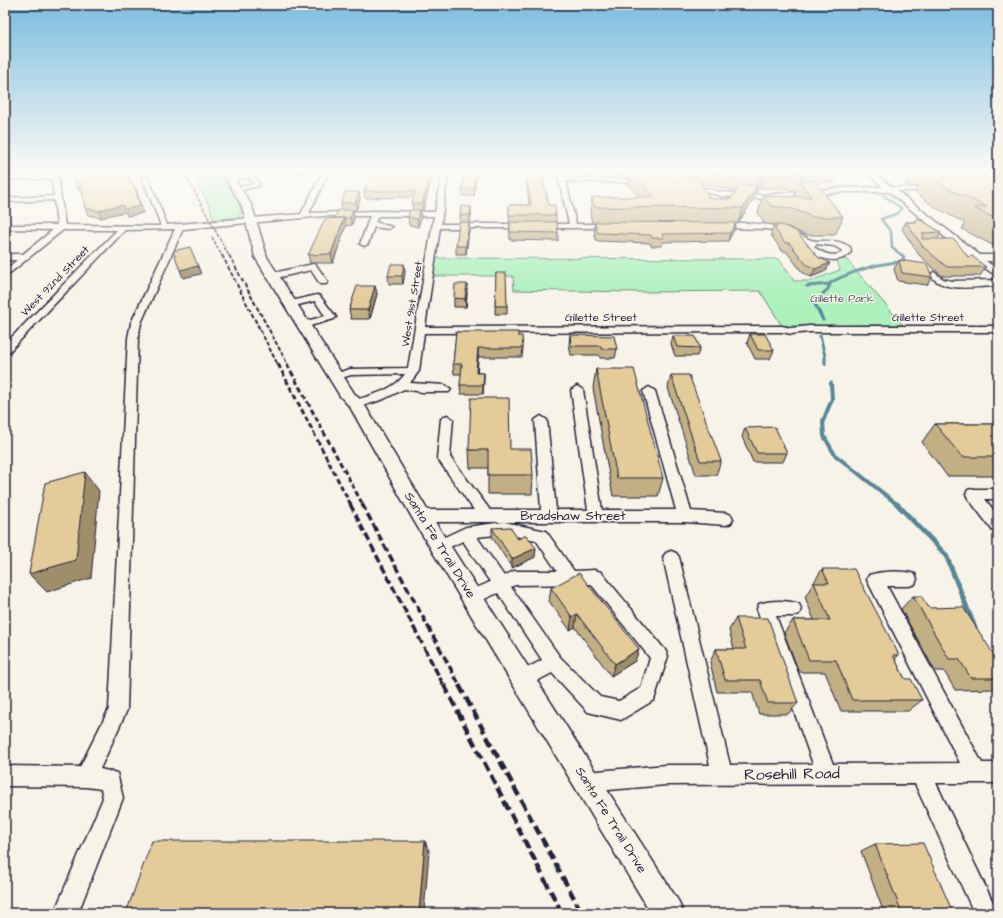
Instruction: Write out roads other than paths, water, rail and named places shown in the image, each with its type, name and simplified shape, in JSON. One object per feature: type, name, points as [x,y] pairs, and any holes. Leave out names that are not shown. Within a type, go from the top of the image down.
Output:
[{"type":"main road","name":"Santa Fe Trail Drive","points":[[250,215],[259,252],[272,276],[335,377],[348,396],[356,404],[439,546],[668,913]]},
{"type":"street","points":[[60,215],[61,227]]},
{"type":"street","points":[[161,215],[164,223],[162,228]]},
{"type":"street","points":[[5,227],[162,228],[304,216],[345,215]]},
{"type":"street","points":[[364,244],[375,215]]},
{"type":"street","name":"West 91st Street","points":[[356,404],[389,394],[403,385],[409,379],[413,371],[438,215]]},
{"type":"street","points":[[570,215],[573,226]]},
{"type":"street","points":[[922,215],[998,274]]},
{"type":"street","points":[[371,224],[388,227]]},
{"type":"street","points":[[436,226],[621,226]]},
{"type":"street","points":[[710,226],[766,226],[784,230],[812,243]]},
{"type":"street","points":[[5,274],[61,227]]},
{"type":"street","points":[[86,777],[118,710],[133,338],[136,323],[180,227]]},
{"type":"street","name":"West 92nd Street","points":[[5,350],[123,228]]},
{"type":"street","points":[[943,243],[957,243]]},
{"type":"street","points":[[5,257],[25,257]]},
{"type":"street","points":[[976,258],[998,258]]},
{"type":"street","points":[[272,276],[301,265],[312,267],[323,282]]},
{"type":"street","points":[[934,275],[940,281],[952,284],[998,283]]},
{"type":"street","points":[[290,304],[317,298],[331,317],[303,325]]},
{"type":"street","name":"Gillette Street","points":[[420,330],[782,329],[792,331],[810,329],[998,329]]},
{"type":"street","points":[[335,377],[357,371],[413,371]]},
{"type":"street","points":[[403,385],[445,389]]},
{"type":"street","points":[[577,390],[596,517]]},
{"type":"street","points":[[649,391],[685,516]]},
{"type":"street","points":[[447,419],[443,458],[487,517]]},
{"type":"street","points":[[541,420],[549,517]]},
{"type":"street","points":[[998,494],[973,494],[998,527]]},
{"type":"street","name":"Bradshaw Street","points":[[421,516],[685,516],[726,519]]},
{"type":"street","points":[[439,546],[466,534],[504,528],[541,535],[570,578]]},
{"type":"street","points":[[466,534],[501,585],[554,663],[595,705],[621,711],[648,694],[659,656],[595,577],[514,578],[501,585],[472,598]]},
{"type":"street","points":[[671,558],[722,774]]},
{"type":"street","points":[[909,579],[875,580],[976,773]]},
{"type":"street","points":[[793,609],[765,609],[826,773]]},
{"type":"street","points":[[522,680],[554,663]]},
{"type":"street","points":[[921,773],[986,913]]},
{"type":"street","name":"Rosehill Road","points":[[586,782],[666,775],[998,773]]},
{"type":"street","points":[[5,776],[86,777],[110,780],[113,798],[66,913]]},
{"type":"waterway","points":[[893,215],[881,219],[891,232],[892,248],[903,256]]},
{"type":"waterway","points":[[823,320],[814,302],[828,289],[831,282],[865,268],[901,262],[904,257],[903,256]]},
{"type":"waterway","points":[[807,286],[830,284]]},
{"type":"waterway","points":[[820,336],[825,356],[825,364]]},
{"type":"waterway","points":[[831,383],[832,399],[823,421],[824,436],[835,455],[898,505]]},
{"type":"waterway","points":[[898,505],[946,555],[975,628]]},
{"type":"railway","points":[[207,215],[229,256]]},
{"type":"railway","points":[[212,237],[222,256]]},
{"type":"railway","points":[[222,255],[278,365]]},
{"type":"railway","points":[[229,255],[288,365]]},
{"type":"railway","points":[[278,364],[351,505]]},
{"type":"railway","points":[[287,364],[363,505]]},
{"type":"railway","points":[[350,504],[444,686]]},
{"type":"railway","points":[[362,504],[460,686]]},
{"type":"railway","points":[[444,685],[562,913]]},
{"type":"railway","points":[[459,685],[582,913]]},
{"type":"park label","name":"Gillette Park","points":[[842,298]]}]
